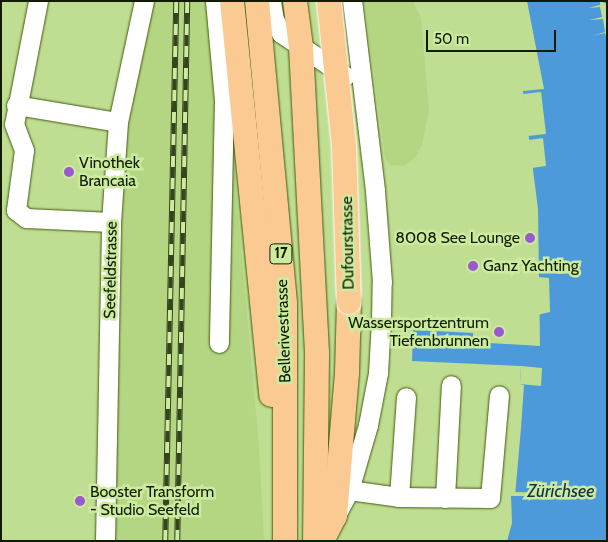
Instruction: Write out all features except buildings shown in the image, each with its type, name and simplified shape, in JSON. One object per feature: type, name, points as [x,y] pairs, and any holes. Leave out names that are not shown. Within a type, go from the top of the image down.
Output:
[{"type":"main road","points":[[232,1],[270,368],[272,460],[283,508]]},
{"type":"main road","name":"Bellerivestrasse","points":[[257,1],[285,304],[287,463],[283,508],[284,541]]},
{"type":"main road","name":"Bellerivestrasse","points":[[295,1],[301,47],[317,355],[316,541]]},
{"type":"main road","name":"Dufourstrasse","points":[[329,1],[344,146],[349,302],[347,373],[335,516]]},
{"type":"main road","points":[[322,541],[335,516]]},
{"type":"street","points":[[38,1],[16,105],[14,124],[24,150],[18,214],[26,218],[112,222]]},
{"type":"street","name":"Seefeldstrasse","points":[[105,541],[112,222],[118,122],[144,1]]},
{"type":"street","points":[[215,1],[224,99],[219,343]]},
{"type":"street","points":[[271,1],[274,19],[281,33],[365,88]]},
{"type":"street","points":[[335,516],[349,490],[368,425],[378,372],[381,320],[381,272],[365,88],[352,1]]},
{"type":"street","points":[[16,105],[118,122]]},
{"type":"street","points":[[445,498],[452,385]]},
{"type":"street","points":[[349,490],[400,497],[490,498],[499,395]]},
{"type":"street","points":[[400,497],[406,397]]},
{"type":"shaded area","points":[[152,1],[219,1],[259,446],[264,541],[115,541],[123,181],[131,104]]},
{"type":"shaded area","points":[[364,1],[413,1],[421,18],[429,111],[422,145],[415,158],[405,166],[390,165],[385,158]]},
{"type":"water","name":"Zürichsee","points":[[527,1],[607,1],[607,541],[507,541],[512,523],[511,496],[515,496],[521,428],[524,385],[520,384],[521,366],[412,361],[413,330],[473,333],[473,342],[540,346],[538,209],[523,91],[544,89]]},
{"type":"pier","points":[[600,1],[607,4],[607,41],[605,33],[592,36],[605,32],[603,19],[589,20],[602,17],[600,7],[588,8],[600,5]]},
{"type":"pier","points":[[541,92],[546,134],[528,136],[523,94]]},
{"type":"pier","points":[[543,138],[546,166],[532,168],[529,140]]},
{"type":"pier","points":[[535,208],[538,277],[549,278],[550,312],[537,315]]},
{"type":"pier","points":[[521,366],[542,368],[541,386],[520,384]]},
{"type":"pier","points":[[512,492],[555,493],[555,496],[508,496]]},
{"type":"railway","points":[[165,541],[176,1]]},
{"type":"railway","points":[[177,541],[187,1]]},
{"type":"place","name":"Vinothek Brancaia","points":[[69,172]]},
{"type":"place","name":"8008 See Lounge","points":[[530,238]]},
{"type":"place","name":"Ganz Yachting","points":[[473,266]]},
{"type":"place","name":"Wassersportzentrum Tiefenbrunnen","points":[[499,332]]},
{"type":"place","name":"Booster Transform - Studio Seefeld","points":[[80,501]]}]
